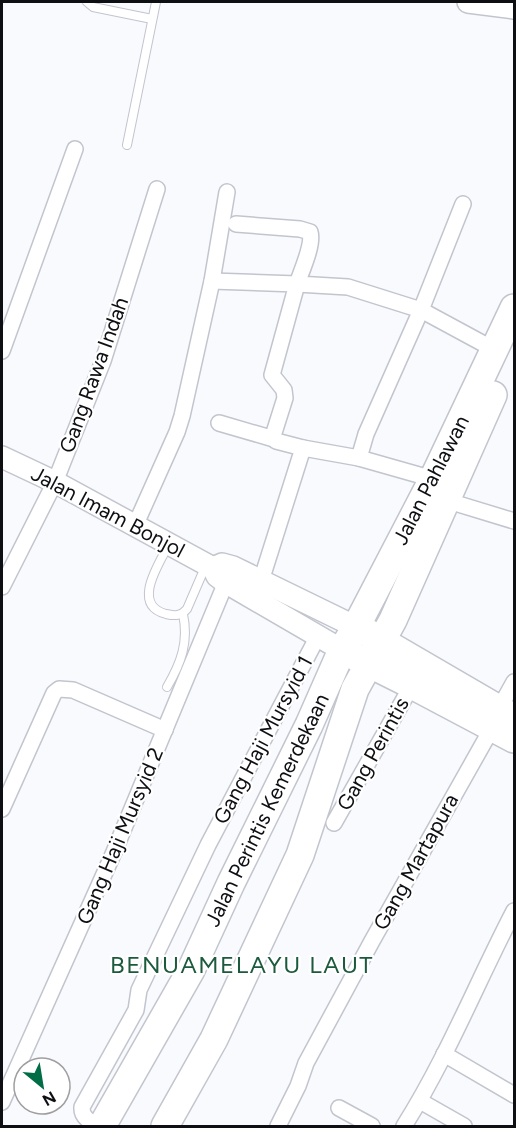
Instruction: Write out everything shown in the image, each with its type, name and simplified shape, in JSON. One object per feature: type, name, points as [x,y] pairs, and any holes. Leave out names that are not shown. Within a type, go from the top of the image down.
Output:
[{"type":"highway","name":"Jalan Pahlawan","points":[[369,665],[382,641],[439,489],[505,349],[514,308]]},
{"type":"highway","name":"Jalan Pahlawan","points":[[342,650],[439,489]]},
{"type":"highway","points":[[356,627],[382,641],[505,724]]},
{"type":"highway","points":[[342,650],[369,665],[505,724]]},
{"type":"highway","name":"Jalan Perintis Kemerdekaan","points":[[101,1126],[191,970],[309,725],[342,650]]},
{"type":"highway","name":"Jalan Perintis Kemerdekaan","points":[[165,1126],[214,1039],[300,855],[355,689],[369,665]]},
{"type":"main road","points":[[468,2],[514,8]]},
{"type":"main road","name":"Jalan Imam Bonjol","points":[[2,457],[55,482],[219,570],[342,650]]},
{"type":"main road","name":"Jalan Imam Bonjol","points":[[219,570],[261,580],[356,627]]},
{"type":"street","points":[[2,351],[75,149]]},
{"type":"street","name":"Gang Rawa Indah","points":[[2,587],[55,482],[103,361],[157,189]]},
{"type":"street","points":[[135,526],[177,432],[212,281],[227,192]]},
{"type":"street","points":[[359,458],[366,434],[421,310],[463,204]]},
{"type":"street","points":[[236,224],[300,229],[310,232],[312,237],[273,375],[284,390],[285,398],[274,439]]},
{"type":"street","points":[[212,281],[348,287],[421,310],[505,349]]},
{"type":"street","points":[[219,423],[303,448],[359,458],[514,521]]},
{"type":"street","points":[[261,580],[303,448]]},
{"type":"street","name":"Gang Haji Mursyid 2","points":[[2,1102],[114,852],[165,730],[219,570]]},
{"type":"street","name":"Gang Haji Mursyid 1","points":[[101,1126],[84,1117],[81,1113],[82,1107],[136,1010],[139,990],[208,844],[318,636]]},
{"type":"street","name":"Gang Martapura","points":[[278,1126],[306,1064],[366,951],[505,724],[514,682]]},
{"type":"street","name":"Gang Perintis","points":[[334,823],[411,684]]},
{"type":"street","points":[[2,808],[54,693],[59,689],[73,690],[165,730]]},
{"type":"street","points":[[404,1126],[420,1101],[459,1027],[514,911]]},
{"type":"street","points":[[444,1054],[514,1095]]},
{"type":"street","points":[[420,1101],[464,1126]]},
{"type":"street","points":[[339,1108],[372,1126]]},
{"type":"lane","points":[[87,2],[93,7],[153,19]]},
{"type":"lane","points":[[127,145],[156,2]]},
{"type":"lane","points":[[169,544],[152,577],[149,598],[153,607],[159,612],[176,616],[183,614],[219,570]]},
{"type":"lane","points":[[167,687],[184,652],[186,627],[183,614]]},
{"type":"district","name":"BENUAMELAYU LAUT","points":[[242,965]]}]
